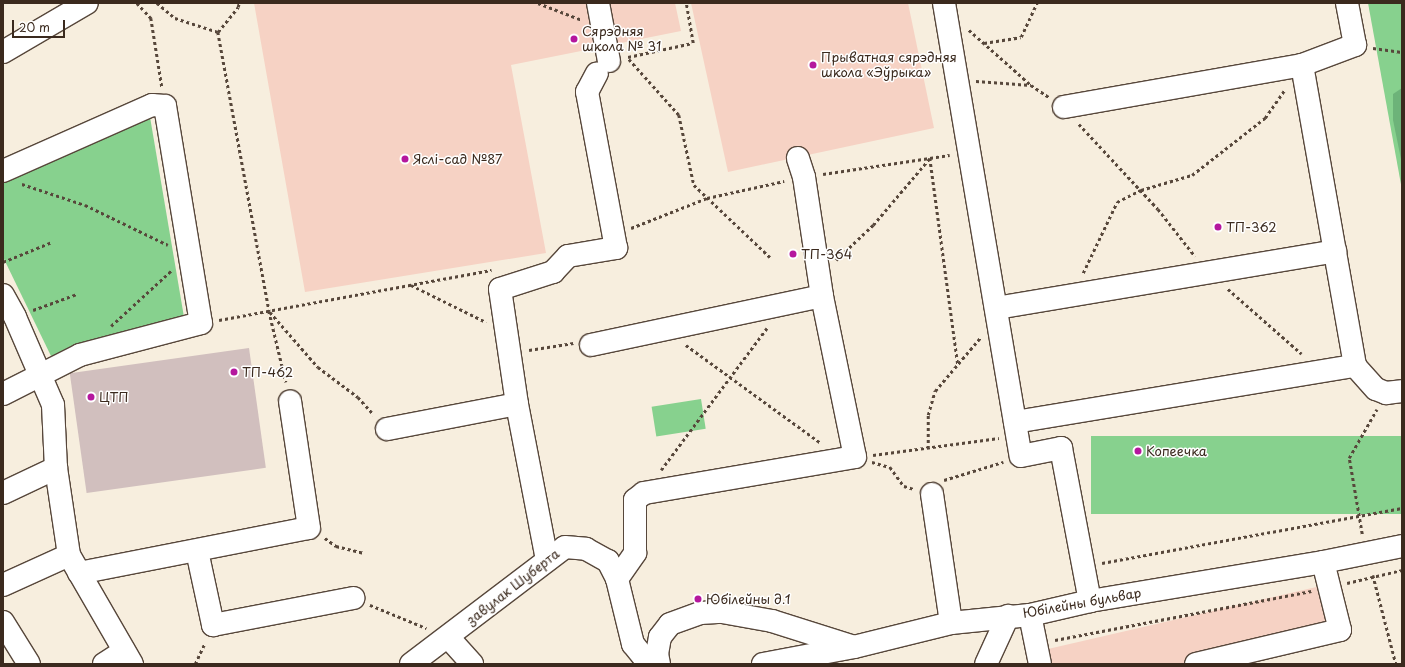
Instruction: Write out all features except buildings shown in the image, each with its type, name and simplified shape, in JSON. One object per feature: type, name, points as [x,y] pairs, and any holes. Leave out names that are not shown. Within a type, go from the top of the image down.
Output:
[{"type":"street","points":[[3,52],[87,3]]},
{"type":"street","points":[[548,560],[517,404],[500,289],[553,272],[568,256],[616,248],[586,92],[612,64],[598,3]]},
{"type":"street","points":[[944,3],[1018,438]]},
{"type":"street","points":[[1064,107],[1302,65],[1355,45],[1348,3]]},
{"type":"street","points":[[1302,65],[1355,366],[1376,389],[1394,392]]},
{"type":"street","points":[[3,394],[80,355],[201,323],[165,106],[152,105],[4,171]]},
{"type":"street","points":[[617,579],[635,553],[635,500],[644,493],[855,457],[822,296],[820,274],[804,176],[798,158]]},
{"type":"street","points":[[997,312],[1072,295],[1335,251]]},
{"type":"street","points":[[3,295],[15,317],[53,405],[56,468],[74,564],[128,658],[104,664]]},
{"type":"street","points":[[591,344],[785,306],[822,296]]},
{"type":"street","points":[[1018,438],[1322,371],[1355,366]]},
{"type":"street","points":[[3,585],[74,564],[197,551],[309,528],[290,401]]},
{"type":"street","points":[[387,429],[517,404]]},
{"type":"street","points":[[1018,438],[1061,448],[1090,602]]},
{"type":"street","points":[[3,493],[56,468]]},
{"type":"street","points":[[932,494],[952,623]]},
{"type":"street","name":"Юбілейны бульвар","points":[[763,664],[854,648],[952,623],[1008,616],[1030,615],[1090,602],[1323,562],[1402,546]]},
{"type":"street","name":"завулак Шуберта","points":[[411,664],[565,547],[586,548],[608,562],[617,579],[633,644],[649,664]]},
{"type":"street","points":[[197,551],[213,625],[353,598]]},
{"type":"street","points":[[1196,664],[1340,630],[1331,587],[1323,562]]},
{"type":"street","points":[[659,664],[657,654],[660,637],[667,628],[684,617],[700,613],[722,612],[772,621],[854,648]]},
{"type":"street","points":[[1030,615],[1040,664]]},
{"type":"street","points":[[986,664],[1008,616]]},
{"type":"street","points":[[3,622],[29,664]]},
{"type":"street","points":[[448,637],[472,664]]},
{"type":"path","points":[[136,3],[151,18],[165,106]]},
{"type":"path","points":[[157,3],[175,18],[218,32]]},
{"type":"path","points":[[239,3],[238,7],[218,32],[269,311],[290,401]]},
{"type":"path","points":[[538,3],[603,28]]},
{"type":"path","points":[[612,64],[693,43],[686,3]]},
{"type":"path","points":[[984,43],[1021,37],[1037,3]]},
{"type":"path","points":[[967,28],[1031,85],[1064,107],[1140,190],[1208,272],[1322,371]]},
{"type":"path","points":[[1355,45],[1402,52]]},
{"type":"path","points":[[612,64],[679,115],[694,185],[770,257]]},
{"type":"path","points":[[1072,295],[1117,202],[1140,190],[1192,176],[1264,118],[1302,65]]},
{"type":"path","points":[[958,79],[1031,85]]},
{"type":"path","points":[[820,274],[873,225],[930,158],[970,152]]},
{"type":"path","points":[[930,158],[958,364]]},
{"type":"path","points":[[4,171],[18,183],[85,205],[189,255],[108,328]]},
{"type":"path","points":[[3,262],[52,242]]},
{"type":"path","points":[[201,323],[494,270]]},
{"type":"path","points":[[411,285],[509,343],[583,341],[591,344]]},
{"type":"path","points":[[15,317],[77,294]]},
{"type":"path","points":[[644,493],[785,306]]},
{"type":"path","points":[[269,311],[318,367],[358,397],[387,429]]},
{"type":"path","points":[[928,448],[928,415],[935,391],[958,364],[997,312]]},
{"type":"path","points":[[664,330],[822,444],[855,457],[890,467],[904,486],[932,494],[944,480],[1018,438]]},
{"type":"path","points":[[1394,392],[1349,458],[1365,553],[1373,576],[1396,664]]},
{"type":"path","points":[[855,457],[1018,438]]},
{"type":"path","points":[[1083,567],[1402,508]]},
{"type":"path","points":[[309,528],[336,546],[364,553]]},
{"type":"path","points":[[1034,638],[1061,640],[1331,587],[1402,570]]},
{"type":"path","points":[[353,598],[448,637]]},
{"type":"path","points":[[195,664],[213,625]]},
{"type":"shaded area","name":"Яслі-сад №87","points":[[254,3],[675,3],[681,31],[511,65],[546,253],[305,292]]},
{"type":"shaded area","name":"Прыватная сярэдняя школа «Эўрыка»","points":[[691,3],[908,3],[934,128],[728,172]]},
{"type":"shaded area","points":[[249,348],[266,468],[87,493],[70,373]]},
{"type":"shaded area","points":[[1325,585],[1337,639],[1227,664],[1037,664],[1035,652]]},
{"type":"green space","points":[[1368,3],[1402,3],[1402,190]]},
{"type":"green space","points":[[1402,88],[1402,164],[1393,120],[1393,94]]},
{"type":"green space","points":[[150,117],[185,323],[51,356],[3,257],[3,171]]},
{"type":"green space","points":[[701,399],[706,429],[656,436],[652,407]]},
{"type":"green space","points":[[1091,436],[1402,436],[1402,514],[1091,514]]},
{"type":"place","name":"Сярэдняя школа № 31","points":[[574,39]]},
{"type":"place","name":"Прыватная сярэдняя школа «Эўрыка»","points":[[813,65]]},
{"type":"place","name":"Яслі-сад №87","points":[[405,159]]},
{"type":"place","name":"ТП-362","points":[[1218,227]]},
{"type":"place","name":"ТП-364","points":[[793,254]]},
{"type":"place","name":"ТП-462","points":[[234,372]]},
{"type":"place","name":"ЦТП","points":[[91,397]]},
{"type":"place","name":"Копеечка","points":[[1138,451]]},
{"type":"place","name":"Юбілейны д.1","points":[[698,599]]}]
